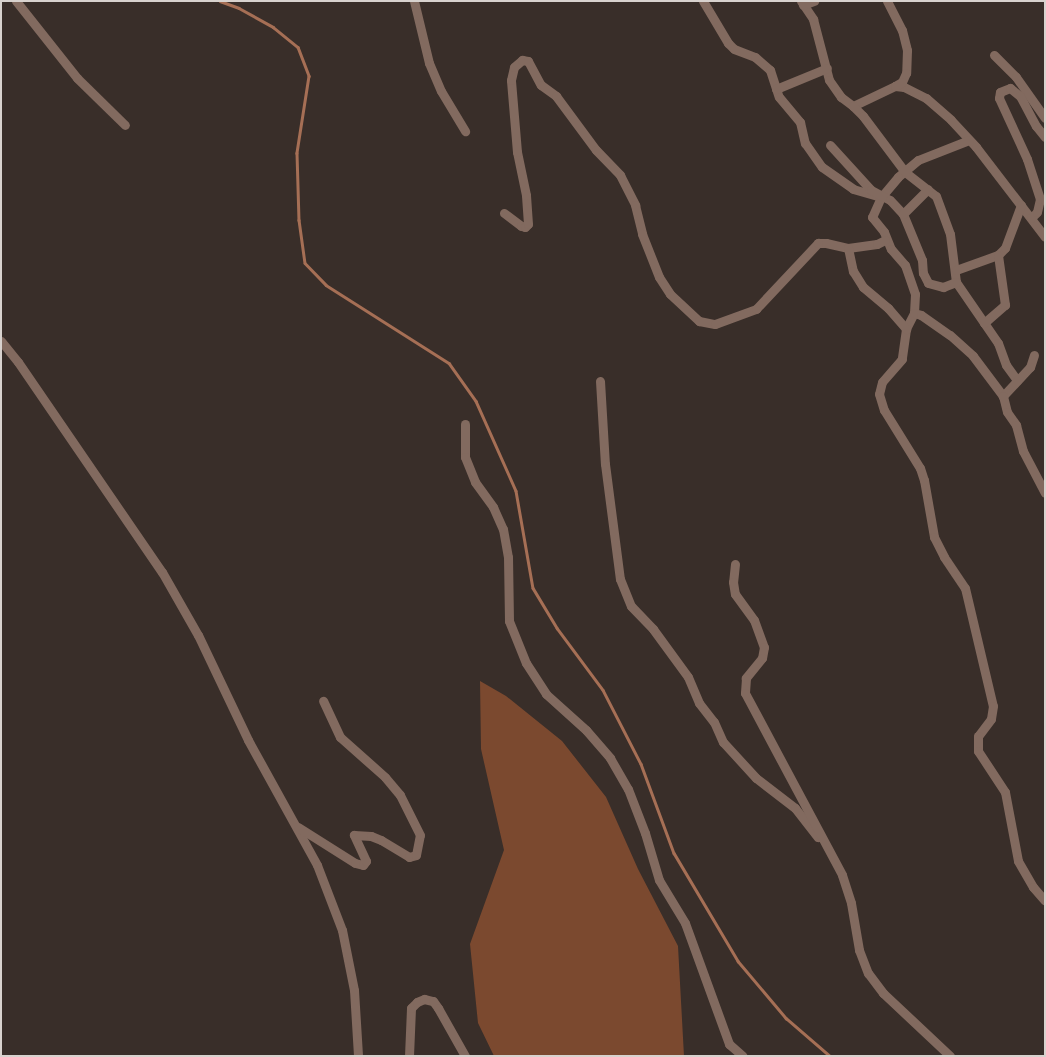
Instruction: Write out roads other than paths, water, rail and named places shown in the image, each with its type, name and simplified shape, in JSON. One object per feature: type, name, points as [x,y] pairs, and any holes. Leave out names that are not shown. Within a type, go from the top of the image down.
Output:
[{"type":"street","points":[[16,1],[77,78],[125,125]]},
{"type":"street","points":[[414,1],[429,63],[441,91],[465,131]]},
{"type":"street","points":[[703,1],[728,44],[734,49],[762,62],[770,70],[779,97],[800,122],[805,143],[822,167],[853,190],[890,200],[903,214],[922,260],[923,273],[928,283],[943,286],[956,282]]},
{"type":"street","points":[[814,1],[802,3],[813,19],[834,88],[863,116],[905,172],[936,196],[943,211],[956,270],[956,282],[998,343],[1006,365],[1017,380]]},
{"type":"street","points":[[853,106],[902,82],[906,73],[907,50],[902,30],[887,1]]},
{"type":"street","points":[[994,55],[1002,66],[1016,77],[1045,118]]},
{"type":"street","points":[[504,213],[520,226],[525,227],[528,224],[526,195],[517,152],[512,96],[514,67],[522,60],[528,61],[541,85],[556,96],[596,150],[620,175],[635,205],[642,234],[659,277],[670,294],[699,321],[715,324],[756,308],[818,243],[848,248],[878,244],[885,240]]},
{"type":"street","points":[[776,89],[827,68]]},
{"type":"street","points":[[895,86],[916,93],[935,104],[969,140],[1045,237]]},
{"type":"street","points":[[1031,218],[1037,212],[1040,199],[1027,159],[999,98],[1000,92],[1010,88],[1016,92],[1036,126],[1045,136]]},
{"type":"street","points":[[969,140],[918,160],[881,197],[872,217],[884,232],[885,240],[909,273],[915,294],[914,313],[906,329],[902,359],[882,382],[879,394],[880,402],[920,468],[927,490],[934,537],[944,557],[965,588],[993,706],[991,719],[978,736],[978,751],[1005,792],[1018,861],[1027,878],[1045,901]]},
{"type":"street","points":[[830,145],[871,190],[881,197]]},
{"type":"street","points":[[903,214],[928,189]]},
{"type":"street","points":[[956,270],[998,255],[1005,248],[1021,205]]},
{"type":"street","points":[[848,248],[854,271],[863,287],[888,308],[906,329]]},
{"type":"street","points":[[984,323],[1005,305],[998,255]]},
{"type":"street","points":[[914,313],[928,320],[973,356],[1003,396],[1007,412],[1016,425],[1023,451],[1045,493]]},
{"type":"street","points":[[1,341],[18,362],[162,572],[198,635],[248,740],[317,865],[342,930],[354,990],[358,1056]]},
{"type":"street","points":[[1003,396],[1030,367],[1034,355]]},
{"type":"street","points":[[600,381],[605,464],[620,579],[631,606],[653,629],[688,677],[699,703],[714,722],[723,742],[756,778],[795,808],[826,846]]},
{"type":"street","points":[[465,424],[465,457],[475,482],[494,507],[503,528],[508,557],[509,621],[526,663],[546,694],[586,730],[610,758],[628,789],[645,833],[658,880],[685,924],[730,1044],[743,1056]]},
{"type":"street","points":[[735,564],[733,582],[735,594],[758,628],[764,647],[762,658],[746,678],[745,693],[847,888],[858,950],[868,973],[884,993],[950,1056]]},
{"type":"street","points":[[296,825],[347,859],[363,866],[366,861],[354,835],[371,836],[409,857],[416,855],[420,835],[400,795],[385,778],[340,737],[324,701]]},
{"type":"street","points":[[409,1056],[411,1008],[417,1002],[424,999],[432,1001],[438,1008],[465,1056]]},
{"type":"waterway","points":[[220,1],[239,8],[273,27],[298,47],[309,76],[297,153],[299,220],[305,263],[326,285],[449,363],[476,401],[516,491],[533,588],[557,628],[603,690],[641,764],[674,853],[738,961],[786,1018],[830,1056]]}]
